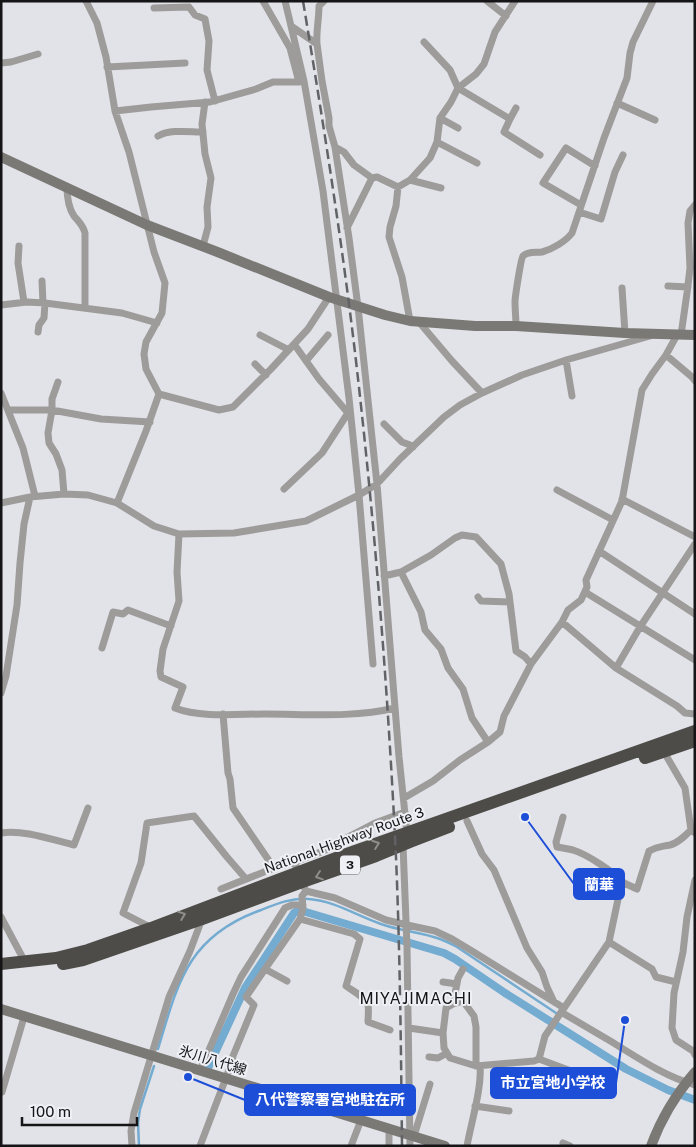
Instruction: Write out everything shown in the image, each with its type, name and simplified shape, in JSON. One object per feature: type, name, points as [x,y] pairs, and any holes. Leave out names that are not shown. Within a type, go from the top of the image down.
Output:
[{"type":"highway","name":"National Highway Route 3","points":[[1,973],[34,970],[83,960],[202,919],[301,890],[376,856],[404,839],[695,731]]},
{"type":"highway","name":"National Highway Route 3","points":[[404,839],[467,820],[695,741]]},
{"type":"highway","name":"National Highway Route 3","points":[[1,964],[56,958],[88,950],[150,928],[301,890]]},
{"type":"street","points":[[86,1],[97,23],[115,111],[129,152],[154,252],[165,282],[162,313],[146,342],[144,354],[146,369],[159,394],[150,422],[117,503]]},
{"type":"street","points":[[263,1],[290,48],[302,82]]},
{"type":"street","points":[[285,1],[323,191],[333,298],[349,398],[373,664]]},
{"type":"street","points":[[324,1],[319,6],[316,34],[317,44],[329,126],[335,147],[358,307],[377,484],[404,798],[411,1139]]},
{"type":"street","points":[[487,1],[506,16]]},
{"type":"street","points":[[398,187],[410,180],[430,158],[437,142],[440,118],[458,88],[476,74],[484,64],[495,32],[515,1]]},
{"type":"street","points":[[516,326],[515,300],[520,260],[524,255],[542,252],[555,246],[568,238],[572,233],[594,166],[627,78],[633,42],[653,1]]},
{"type":"street","points":[[154,8],[189,7],[195,15],[205,19],[209,41],[207,70],[215,101]]},
{"type":"street","points":[[291,26],[317,44]]},
{"type":"street","points":[[424,42],[450,70],[458,88],[510,119]]},
{"type":"street","points":[[1,63],[38,54]]},
{"type":"street","points":[[107,67],[185,63]]},
{"type":"street","points":[[115,111],[215,101],[256,89],[272,82],[302,82]]},
{"type":"street","points":[[203,246],[208,227],[207,207],[211,178],[205,154],[202,124],[205,102]]},
{"type":"street","points":[[617,103],[655,120]]},
{"type":"street","points":[[516,108],[504,132],[540,155]]},
{"type":"street","points":[[440,118],[458,128]]},
{"type":"street","points":[[158,136],[172,132],[203,132]]},
{"type":"street","points":[[437,142],[477,163]]},
{"type":"street","points":[[335,147],[344,152],[354,165],[372,178],[377,177],[398,187]]},
{"type":"street","points":[[594,166],[566,148],[543,182],[580,208],[602,219],[615,172],[623,155]]},
{"type":"street","points":[[1,157],[147,226],[358,307],[415,322],[695,335]]},
{"type":"street","points":[[347,229],[372,178]]},
{"type":"street","points":[[410,180],[441,188]]},
{"type":"street","points":[[67,187],[67,201],[75,217],[84,226],[85,308]]},
{"type":"street","points":[[398,187],[389,237],[415,322],[482,393]]},
{"type":"street","points":[[404,798],[433,780],[500,732],[504,716],[531,664],[562,622],[568,610],[581,600],[585,592],[587,587],[586,580],[622,499],[642,390],[679,335],[690,268],[688,222],[690,211],[695,205]]},
{"type":"street","points":[[19,246],[18,263],[24,302]]},
{"type":"street","points":[[38,332],[39,325],[44,318],[42,281]]},
{"type":"street","points":[[668,286],[688,287]]},
{"type":"street","points":[[622,288],[625,333]]},
{"type":"street","points":[[159,394],[219,410],[233,407],[266,375],[333,298]]},
{"type":"street","points":[[1,306],[24,302],[44,303],[122,313],[156,323]]},
{"type":"street","points":[[306,361],[328,334]]},
{"type":"street","points":[[1,503],[32,497],[64,494],[88,495],[117,503],[154,526],[179,534],[234,533],[306,521],[377,484],[412,446],[460,404],[522,375],[566,360],[660,334]]},
{"type":"street","points":[[260,335],[291,347],[306,361],[348,413],[322,454],[284,489]]},
{"type":"street","points":[[666,355],[692,377],[695,382]]},
{"type":"street","points":[[566,360],[572,396]]},
{"type":"street","points":[[255,364],[266,375]]},
{"type":"street","points":[[58,382],[52,399],[48,433],[49,443],[56,454],[62,470],[64,494]]},
{"type":"street","points":[[1,393],[23,448],[32,497],[24,524],[17,605],[1,693]]},
{"type":"street","points":[[8,410],[52,410],[100,419],[150,422]]},
{"type":"street","points":[[384,424],[402,442],[412,446]]},
{"type":"street","points":[[557,490],[613,520]]},
{"type":"street","points":[[622,499],[695,537]]},
{"type":"street","points":[[179,534],[177,572],[179,601],[163,649],[160,671],[161,676],[183,687],[175,708],[187,712],[223,714],[335,714],[377,712],[395,708]]},
{"type":"street","points":[[384,576],[401,572],[462,535],[476,537],[501,564],[509,594],[516,651],[531,664]]},
{"type":"street","points":[[616,668],[640,627],[695,544]]},
{"type":"street","points":[[599,551],[695,614]]},
{"type":"street","points":[[401,572],[420,612],[425,630],[441,649],[448,668],[462,689],[472,718],[488,742]]},
{"type":"street","points":[[585,592],[695,660]]},
{"type":"street","points":[[478,597],[481,601],[510,602]]},
{"type":"street","points":[[102,648],[113,612],[123,614],[128,610],[171,626]]},
{"type":"street","points":[[562,622],[616,668],[685,713],[695,714]]},
{"type":"street","points":[[223,714],[233,808],[274,868],[301,890],[335,898],[371,914],[407,935],[435,931],[452,939],[555,1003],[562,1010],[650,1066],[688,1084]]},
{"type":"street","points":[[563,817],[556,842],[557,847],[586,855],[624,883],[637,889],[649,851],[657,846],[671,845],[693,832],[685,788],[664,752]]},
{"type":"street","points":[[1,833],[11,831],[74,845],[88,808]]},
{"type":"street","points":[[200,1071],[241,977],[285,908],[292,905],[301,890],[336,846],[348,837],[375,823],[405,812]]},
{"type":"street","points":[[150,928],[123,912],[141,863],[148,823],[194,816],[246,879]]},
{"type":"street","points":[[467,820],[482,854],[494,870],[527,948],[542,972],[555,1003]]},
{"type":"street","points":[[221,889],[274,868]]},
{"type":"street","points":[[695,880],[674,993],[672,1028],[676,1040],[695,1054]]},
{"type":"street","points":[[539,1059],[545,1036],[609,942],[621,885],[624,883]]},
{"type":"street","points":[[200,1146],[254,1005],[246,997],[300,917],[301,890]]},
{"type":"street","points":[[1,917],[25,962]]},
{"type":"street","points":[[300,917],[354,934],[360,939],[346,986],[367,1003],[368,1022],[390,1030]]},
{"type":"street","points":[[132,1146],[131,1131],[134,1113],[169,997],[202,919]]},
{"type":"street","points":[[609,942],[652,969],[656,977],[676,982]]},
{"type":"street","points":[[264,969],[287,981]]},
{"type":"street","points":[[453,1004],[458,978],[462,969]]},
{"type":"street","points":[[443,982],[457,984]]},
{"type":"street","points":[[466,1146],[480,1074],[478,1066],[476,1028],[474,1016],[463,1001],[446,1008],[443,1033],[444,1048],[450,1058],[478,1066],[539,1059],[571,1071]]},
{"type":"street","name":"氷川八代線","points":[[1,1009],[389,1128],[411,1139],[441,1145]]},
{"type":"street","points":[[2,1092],[24,1017]]},
{"type":"street","points":[[409,1028],[443,1033]]},
{"type":"street","points":[[429,1057],[438,1058],[447,1053]]},
{"type":"street","points":[[651,1146],[661,1123],[695,1072]]},
{"type":"street","points":[[411,1139],[430,1084]]},
{"type":"street","points":[[475,1106],[509,1111]]},
{"type":"street","points":[[350,1146],[361,1120]]},
{"type":"street","points":[[389,1128],[389,1146]]},
{"type":"waterway","points":[[158,1049],[180,982],[202,948],[217,933],[236,921],[273,905],[297,899],[319,900],[346,909],[372,921],[444,941],[457,947],[556,1013]]},
{"type":"waterway","points":[[208,1068],[245,988],[294,913],[299,910],[444,953],[626,1069],[668,1090],[695,1100]]},
{"type":"waterway","points":[[139,1146],[138,1123],[140,1109],[154,1066]]},
{"type":"railway","points":[[303,1],[345,271],[375,547],[385,671],[396,857],[402,1146]]},
{"type":"place","name":"蘭華","points":[[525,817]]},
{"type":"place","name":"市立宮地小学校","points":[[625,1020]]},
{"type":"place","name":"八代警察署宮地駐在所","points":[[188,1077]]},
{"type":"district","name":"MIYAJIMACHI","points":[[416,998]]}]
